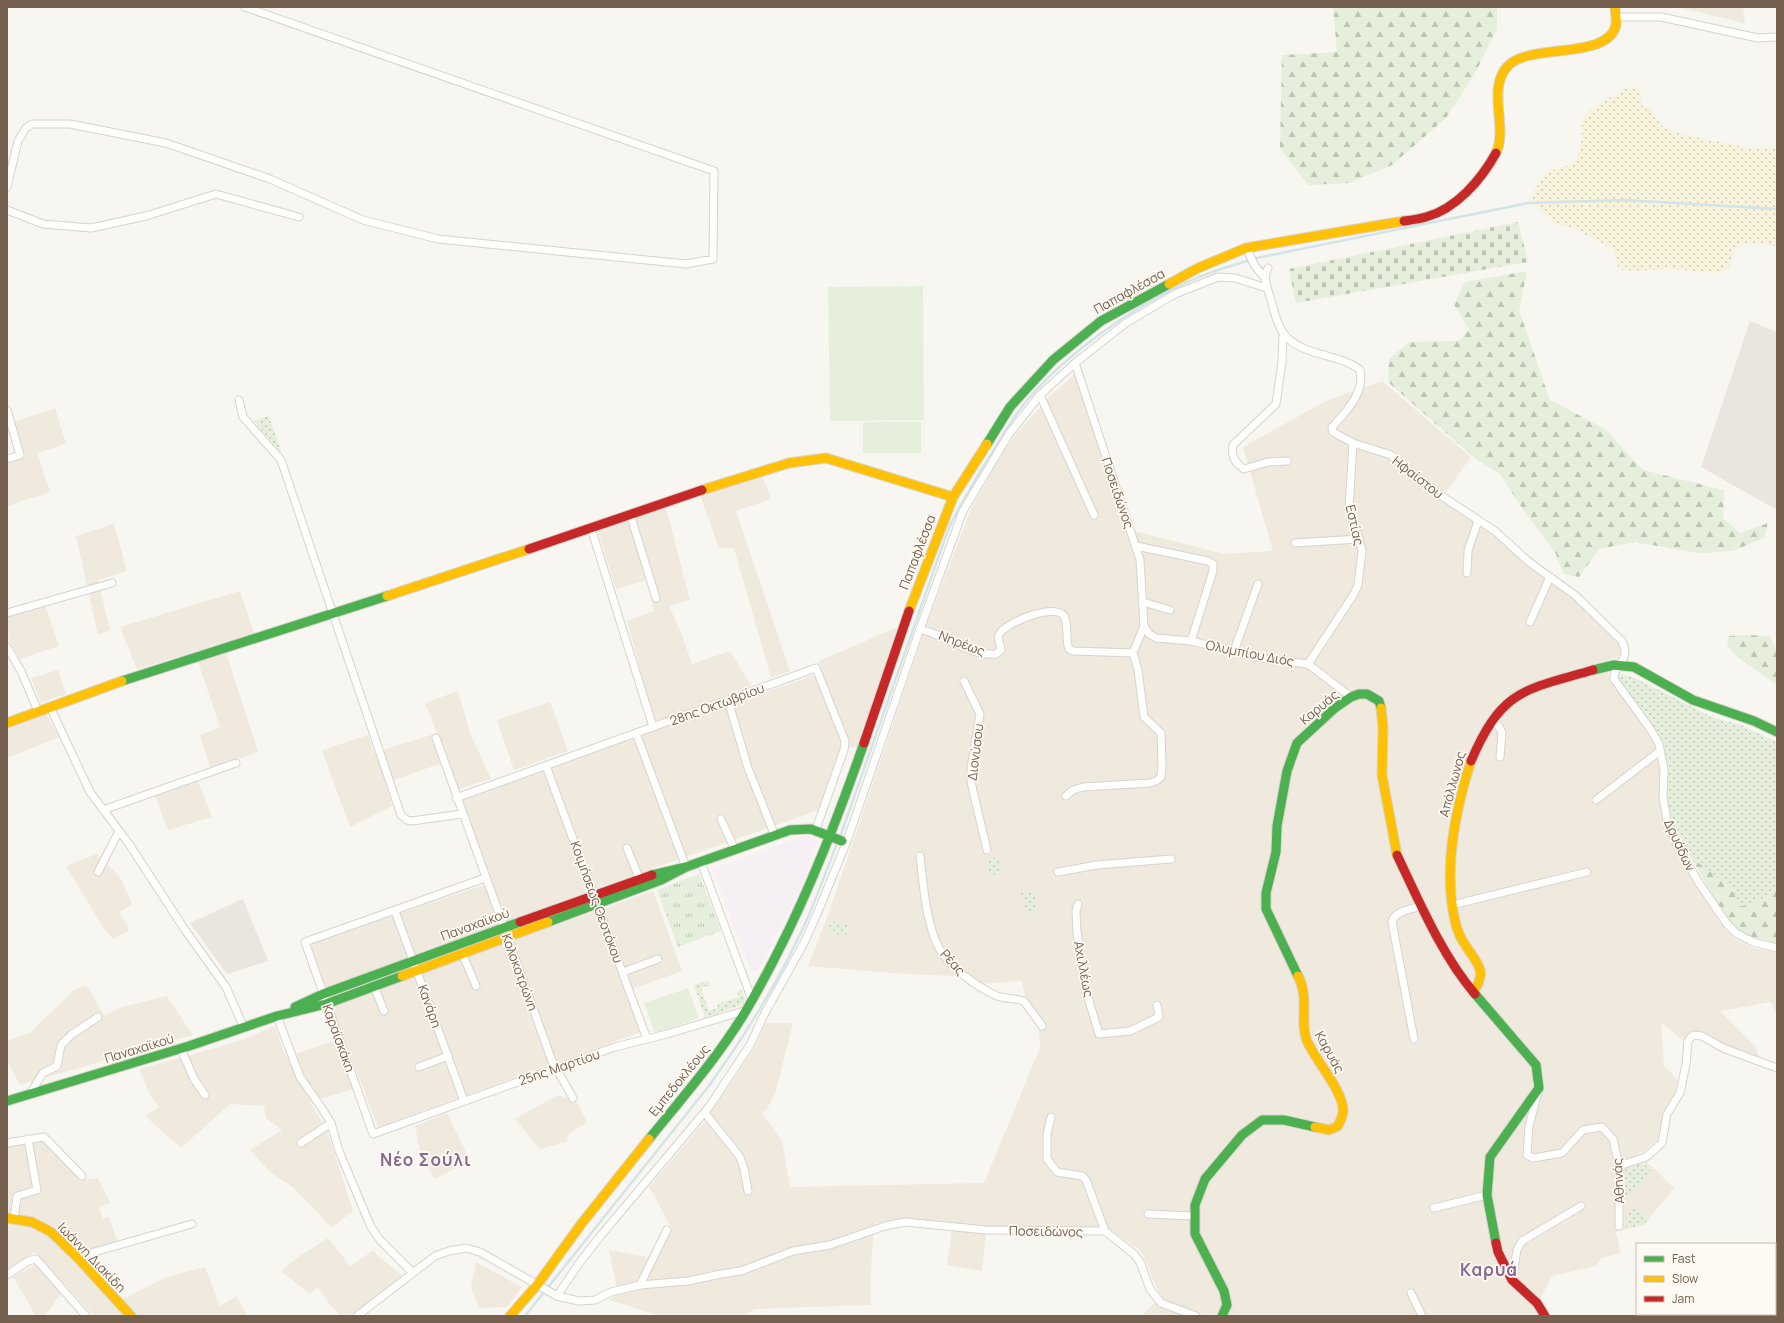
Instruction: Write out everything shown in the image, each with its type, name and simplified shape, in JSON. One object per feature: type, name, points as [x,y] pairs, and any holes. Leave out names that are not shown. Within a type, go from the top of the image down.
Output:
[{"type":"street","points":[[7,187],[18,141],[26,128],[32,124],[70,124],[166,142],[270,180],[363,220],[438,239],[686,264],[713,259],[714,171],[245,7]]},
{"type":"street","points":[[1615,7],[1617,17],[1661,17],[1758,38],[1777,37]]},
{"type":"street","name":"Παπαφλέσσα","points":[[830,836],[861,753],[916,591],[953,496],[1010,407],[1053,360],[1101,321],[1198,268],[1248,251],[1426,217],[1450,207],[1478,178],[1495,157],[1499,145],[1500,86],[1502,73],[1507,66],[1525,57],[1595,44],[1613,32],[1617,17]]},
{"type":"street","points":[[7,210],[43,224],[91,228],[146,216],[216,194],[298,217]]},
{"type":"street","points":[[1248,251],[1255,266],[1265,278]]},
{"type":"street","points":[[1268,268],[1265,278],[1267,288],[1284,334],[1276,404],[1233,445],[1231,454],[1237,464],[1244,469],[1268,462],[1287,461]]},
{"type":"street","points":[[554,1294],[602,1234],[705,1113],[750,1046],[817,914],[847,841],[920,629],[963,511],[1009,434],[1040,395],[1075,363],[1126,323],[1175,294],[1218,277],[1235,278],[1267,288]]},
{"type":"street","name":"Ηφαίστου","points":[[1284,334],[1298,345],[1324,355],[1352,363],[1360,370],[1361,385],[1350,406],[1332,427],[1332,432],[1353,443],[1391,455],[1434,491],[1495,532],[1528,562],[1581,601],[1622,642],[1624,648],[1624,659],[1618,666]]},
{"type":"street","name":"Ποσειδώνος","points":[[1075,363],[1140,560],[1144,626]]},
{"type":"street","points":[[1040,395],[1094,515]]},
{"type":"street","points":[[239,400],[243,417],[281,460],[400,815],[407,820],[412,821],[462,814]]},
{"type":"street","points":[[7,410],[20,455],[7,459]]},
{"type":"street","name":"Εστίας","points":[[1308,664],[1354,594],[1358,585],[1362,551],[1360,539],[1349,508],[1353,443]]},
{"type":"street","points":[[7,723],[147,673],[522,552],[630,514],[784,465],[818,458],[832,458],[837,461],[953,496]]},
{"type":"street","points":[[630,514],[656,598]]},
{"type":"street","points":[[1467,572],[1468,551],[1478,520]]},
{"type":"street","points":[[591,528],[654,727]]},
{"type":"street","points":[[1295,543],[1360,539]]},
{"type":"street","points":[[1136,546],[1208,561],[1213,564],[1213,570],[1191,641]]},
{"type":"street","points":[[1530,622],[1550,577]]},
{"type":"street","points":[[7,613],[112,583]]},
{"type":"street","points":[[1234,651],[1258,584]]},
{"type":"street","points":[[1142,602],[1170,610]]},
{"type":"street","name":"Νηρέως","points":[[920,629],[934,633],[969,649],[996,654],[1001,650],[998,636],[1004,629],[1028,616],[1050,610],[1060,612],[1064,616],[1066,621],[1066,642],[1069,649],[1073,651],[1133,653]]},
{"type":"street","points":[[1066,796],[1074,790],[1083,787],[1150,783],[1161,777],[1162,765],[1160,733],[1144,717],[1138,670],[1133,653],[1144,626]]},
{"type":"street","name":"Ολυμπίου Διός","points":[[1144,626],[1149,634],[1156,638],[1191,641],[1261,658],[1308,664],[1351,697]]},
{"type":"street","points":[[7,647],[21,671],[38,711]]},
{"type":"street","name":"Απόλλωνος","points":[[1472,992],[1480,980],[1480,970],[1460,934],[1452,905],[1450,867],[1456,820],[1470,762],[1494,719],[1510,700],[1532,688],[1612,666],[1628,665],[1700,704],[1752,719],[1777,732]]},
{"type":"street","name":"Δρυάδων","points":[[1618,666],[1615,671],[1614,679],[1652,730],[1659,744],[1664,770],[1663,797],[1666,814],[1671,831],[1687,863],[1699,883],[1731,928],[1746,939],[1777,948]]},
{"type":"street","name":"28ης Οκτωβρίου","points":[[456,798],[816,668],[845,740],[844,750],[816,829]]},
{"type":"street","name":"Διονύσου","points":[[964,681],[979,713],[970,782],[987,850]]},
{"type":"street","name":"Καρυάς","points":[[1222,1316],[1227,1305],[1225,1296],[1197,1238],[1194,1216],[1195,1205],[1205,1179],[1242,1135],[1262,1120],[1284,1120],[1329,1130],[1336,1128],[1341,1120],[1343,1109],[1341,1101],[1329,1076],[1311,1049],[1306,1037],[1302,983],[1272,924],[1265,906],[1266,893],[1276,852],[1277,826],[1287,771],[1294,747],[1335,708],[1351,697],[1360,694],[1367,694],[1374,697],[1381,705],[1383,728],[1382,775],[1392,840],[1403,871],[1434,931],[1472,992],[1536,1065],[1539,1088]]},
{"type":"street","points":[[728,700],[744,756],[775,836]]},
{"type":"street","points":[[50,707],[90,792],[132,849],[185,930],[226,986],[244,1028]]},
{"type":"street","points":[[1494,719],[1502,732],[1500,757]]},
{"type":"street","points":[[636,733],[686,867]]},
{"type":"street","name":"Κολοκοτρώνη","points":[[436,738],[456,798],[554,1068],[573,1098]]},
{"type":"street","points":[[1596,800],[1660,751]]},
{"type":"street","points":[[103,810],[236,763]]},
{"type":"street","name":"Κοιμήσεως Θεοτόκου","points":[[546,766],[647,1039]]},
{"type":"street","points":[[721,819],[735,850]]},
{"type":"street","name":"Παναχαϊκού","points":[[7,1101],[244,1028],[277,1016],[323,994],[415,965],[596,899],[658,873],[686,867],[795,828],[816,829],[842,841]]},
{"type":"street","points":[[98,872],[119,831]]},
{"type":"street","name":"Εμπεδοκλέους","points":[[510,1316],[537,1285],[582,1223],[718,1053],[747,1010],[795,918],[830,836]]},
{"type":"street","points":[[627,848],[640,880]]},
{"type":"street","name":"Ρέας","points":[[920,856],[929,915],[940,950],[965,976],[975,984],[1005,998],[1024,1001],[1042,1026]]},
{"type":"street","points":[[1058,872],[1088,866],[1171,859]]},
{"type":"street","points":[[701,862],[752,1000]]},
{"type":"street","name":"Παναχαϊκού","points":[[596,899],[661,880],[686,867]]},
{"type":"street","points":[[1452,905],[1587,872]]},
{"type":"street","points":[[395,911],[485,878]]},
{"type":"street","name":"Αχιλλέως","points":[[1078,904],[1076,911],[1077,932],[1081,962],[1086,991],[1099,1034],[1130,1031],[1159,1017],[1157,1005]]},
{"type":"street","points":[[1414,1039],[1392,922],[1394,917],[1398,914],[1421,906]]},
{"type":"street","name":"Καραϊσκάκη","points":[[374,1134],[326,1004],[305,942],[395,911]]},
{"type":"street","name":"Κανάρη","points":[[395,911],[464,1101]]},
{"type":"street","name":"Παναχαϊκού","points":[[277,1016],[326,1004],[374,986],[415,965],[462,953],[505,932]]},
{"type":"street","points":[[462,953],[476,986]]},
{"type":"street","points":[[623,972],[658,960]]},
{"type":"street","points":[[374,986],[384,1011]]},
{"type":"street","name":"25ης Μαρτίου","points":[[374,1134],[615,1047],[747,1010]]},
{"type":"street","points":[[277,1016],[300,1077],[331,1123],[339,1151],[371,1227],[380,1240],[413,1273]]},
{"type":"street","points":[[30,1094],[43,1073],[57,1066],[61,1046],[71,1035],[98,1017]]},
{"type":"street","points":[[1620,1166],[1646,1157],[1662,1143],[1667,1114],[1680,1093],[1686,1064],[1688,1041],[1694,1035],[1702,1036],[1723,1048],[1777,1068]]},
{"type":"street","points":[[181,1048],[194,1079],[205,1095]]},
{"type":"street","points":[[419,1067],[448,1056]]},
{"type":"street","points":[[1539,1088],[1490,1157],[1487,1195],[1498,1252],[1512,1280],[1537,1303],[1545,1316]]},
{"type":"street","name":"Αθηνάς","points":[[1539,1088],[1529,1126],[1527,1155],[1533,1158],[1562,1153],[1583,1130],[1602,1127],[1613,1139],[1620,1166],[1619,1226]]},
{"type":"street","points":[[705,1113],[740,1157],[744,1168],[748,1191]]},
{"type":"street","points":[[1051,1117],[1047,1134],[1047,1159],[1057,1172],[1082,1176],[1086,1180],[1104,1231],[1134,1254],[1140,1262],[1150,1289],[1161,1302],[1196,1316]]},
{"type":"street","points":[[301,1143],[331,1123]]},
{"type":"street","points":[[7,1143],[44,1137],[82,1176]]},
{"type":"street","points":[[11,1218],[17,1196],[37,1190],[28,1139]]},
{"type":"street","points":[[1434,1208],[1487,1195]]},
{"type":"street","points":[[1512,1280],[1516,1250],[1522,1242],[1581,1206]]},
{"type":"street","points":[[1148,1214],[1194,1216]]},
{"type":"street","name":"Ιωάννη Διακίδη","points":[[11,1218],[32,1222],[46,1228],[77,1257],[131,1316]]},
{"type":"street","name":"Ποσειδώνος","points":[[357,1316],[435,1256],[449,1251],[466,1248],[480,1252],[554,1294],[578,1302],[595,1300],[611,1292],[640,1285],[688,1281],[741,1271],[793,1251],[830,1245],[885,1226],[905,1222],[986,1230],[1104,1231]]},
{"type":"street","points":[[77,1257],[192,1224]]},
{"type":"street","points":[[640,1285],[667,1230]]},
{"type":"street","points":[[7,1275],[28,1261],[36,1259],[86,1316]]},
{"type":"street","points":[[1411,1293],[1422,1316]]},
{"type":"shaded area","points":[[1679,7],[1743,7],[1745,23],[1744,23]]},
{"type":"shaded area","points":[[1750,321],[1777,332],[1777,510],[1701,467]]},
{"type":"shaded area","points":[[1075,374],[1128,532],[1138,532],[1224,554],[1273,551],[1243,447],[1326,401],[1382,381],[1471,457],[1440,500],[1492,534],[1530,566],[1574,599],[1618,643],[1621,650],[1621,655],[1606,661],[1608,673],[1656,745],[1661,762],[1661,796],[1675,849],[1695,884],[1726,930],[1734,938],[1752,948],[1777,952],[1777,1016],[1771,1002],[1720,1011],[1756,1047],[1759,1059],[1691,1033],[1683,1040],[1661,1023],[1664,1066],[1678,1080],[1674,1096],[1664,1111],[1658,1139],[1643,1152],[1638,1153],[1674,1188],[1644,1225],[1616,1232],[1621,1253],[1602,1258],[1596,1266],[1552,1276],[1536,1306],[1542,1316],[1142,1316],[1160,1296],[1141,1251],[1105,1227],[1005,1230],[986,1233],[982,1271],[947,1265],[953,1222],[930,1220],[874,1223],[870,1286],[871,1305],[755,1309],[743,1316],[660,1316],[609,1300],[618,1294],[609,1250],[656,1259],[671,1227],[649,1187],[705,1121],[755,1047],[766,1023],[793,1023],[776,1091],[767,1109],[762,1113],[782,1141],[790,1187],[984,1183],[1040,1048],[1039,1029],[1043,1025],[1026,1001],[1022,981],[980,984],[970,977],[892,973],[808,966],[829,912],[928,621],[972,507],[1003,451],[1050,396]]},
{"type":"shaded area","points":[[55,408],[66,444],[37,453],[50,492],[7,506],[7,464],[25,458],[13,422]]},
{"type":"shaded area","points":[[763,477],[771,499],[736,511],[790,671],[771,678],[734,548],[719,548],[700,495]]},
{"type":"shaded area","points":[[666,508],[690,600],[669,606],[682,635],[692,664],[730,651],[751,685],[655,724],[627,621],[654,611],[647,580],[616,589],[598,531]]},
{"type":"shaded area","points":[[114,524],[127,571],[98,580],[110,630],[98,635],[76,536]]},
{"type":"shaded area","points":[[240,591],[254,633],[137,669],[120,627]]},
{"type":"shaded area","points":[[45,605],[59,646],[20,659],[10,643],[7,632],[7,617]]},
{"type":"shaded area","points":[[898,627],[857,747],[842,748],[819,810],[586,892],[324,990],[309,944],[493,882],[461,799],[823,672],[819,661]]},
{"type":"shaded area","points":[[226,652],[258,752],[210,768],[200,735],[220,727],[198,662]]},
{"type":"shaded area","points":[[58,670],[66,694],[41,703],[31,678]]},
{"type":"shaded area","points":[[458,691],[470,733],[491,779],[458,789],[448,761],[385,783],[392,806],[350,827],[322,750],[368,735],[374,753],[437,733],[425,703]]},
{"type":"shaded area","points":[[550,702],[568,751],[514,770],[497,720]]},
{"type":"shaded area","points":[[46,714],[59,737],[7,758],[7,730]]},
{"type":"shaded area","points":[[198,781],[212,817],[168,830],[155,795]]},
{"type":"shaded area","points":[[805,835],[818,840],[799,892],[758,971],[751,971],[712,869]]},
{"type":"shaded area","points":[[97,854],[120,877],[132,904],[120,912],[129,930],[113,939],[103,927],[66,866]]},
{"type":"shaded area","points":[[653,891],[682,971],[627,991],[641,1032],[378,1127],[331,1005]]},
{"type":"shaded area","points":[[243,899],[268,961],[227,974],[190,923]]},
{"type":"shaded area","points":[[86,985],[105,1016],[119,1008],[167,996],[193,1035],[20,1085],[7,1060],[7,1041],[30,1033],[74,990]]},
{"type":"shaded area","points":[[275,1026],[286,1057],[334,1041],[354,1089],[310,1102],[327,1130],[353,1211],[332,1228],[294,1188],[270,1172],[250,1150],[282,1130],[266,1118],[264,1106],[230,1104],[181,1148],[145,1116],[159,1107],[149,1093],[139,1069],[244,1039]]},
{"type":"shaded area","points":[[558,1095],[577,1102],[587,1122],[567,1136],[568,1141],[540,1149],[515,1119]]},
{"type":"shaded area","points":[[447,1113],[470,1161],[434,1179],[420,1150],[415,1126]]},
{"type":"shaded area","points":[[44,1139],[83,1180],[98,1178],[110,1203],[99,1207],[103,1219],[109,1217],[118,1243],[83,1253],[69,1240],[38,1218],[7,1213],[7,1147]]},
{"type":"shaded area","points":[[7,1224],[31,1226],[55,1238],[113,1304],[164,1278],[205,1267],[220,1306],[236,1296],[248,1316],[94,1316],[35,1252],[7,1269]]},
{"type":"shaded area","points":[[328,1238],[350,1266],[373,1251],[403,1277],[353,1316],[341,1316],[329,1303],[318,1287],[310,1294],[281,1271],[297,1258]]},
{"type":"shaded area","points":[[476,1262],[522,1287],[507,1307],[479,1308],[471,1287]]},
{"type":"shaded area","points":[[37,1263],[62,1292],[45,1316],[36,1316],[13,1277]]},
{"type":"green space","points":[[1333,7],[1497,7],[1497,29],[1474,75],[1446,118],[1392,165],[1350,183],[1308,185],[1280,148],[1282,55],[1337,52]]},
{"type":"green space","points":[[1518,222],[1528,262],[1296,303],[1289,269]]},
{"type":"green space","points":[[1527,271],[1519,310],[1550,400],[1605,429],[1643,470],[1724,490],[1723,518],[1740,533],[1768,523],[1764,538],[1733,551],[1698,553],[1634,542],[1599,549],[1579,577],[1564,574],[1555,552],[1524,511],[1500,474],[1476,459],[1388,382],[1389,359],[1409,342],[1459,341],[1469,329],[1454,305],[1464,282]]},
{"type":"green space","points":[[923,286],[924,420],[830,421],[828,287]]},
{"type":"green space","points":[[269,416],[282,454],[254,421]]},
{"type":"green space","points":[[863,422],[921,422],[921,453],[863,453]]},
{"type":"green space","points":[[1729,636],[1770,636],[1777,651],[1777,685],[1736,656],[1727,645]]},
{"type":"green space","points":[[1617,672],[1635,678],[1712,717],[1741,725],[1777,742],[1777,890],[1750,906],[1741,906],[1729,887],[1696,861],[1694,862],[1680,841],[1673,826],[1669,810],[1665,758],[1658,735],[1643,711],[1619,681]]},
{"type":"green space","points":[[989,858],[1001,858],[1000,875],[994,875],[993,872],[986,872]]},
{"type":"green space","points":[[1696,861],[1730,887],[1741,906],[1750,906],[1777,890],[1777,947],[1746,938],[1726,920],[1694,862]]},
{"type":"green space","points":[[699,874],[721,931],[678,947],[657,890]]},
{"type":"green space","points":[[1034,891],[1038,910],[1026,914],[1021,892]]},
{"type":"green space","points":[[831,921],[848,925],[846,936],[826,932]]},
{"type":"green space","points":[[708,980],[710,985],[701,988],[709,1011],[718,1008],[717,1004],[739,997],[737,991],[742,990],[745,999],[744,1004],[705,1018],[694,985]]},
{"type":"green space","points":[[688,988],[699,1018],[655,1033],[644,1003]]},
{"type":"green space","points":[[1644,1163],[1652,1172],[1623,1201],[1622,1171]]},
{"type":"green space","points":[[1634,1207],[1649,1218],[1644,1225],[1626,1228],[1625,1220]]},
{"type":"sand","points":[[1623,87],[1640,87],[1642,106],[1650,108],[1662,126],[1677,133],[1749,148],[1777,149],[1777,246],[1745,243],[1734,252],[1729,268],[1717,273],[1671,269],[1633,271],[1623,270],[1618,267],[1614,250],[1575,229],[1555,223],[1529,199],[1547,171],[1564,167],[1574,161],[1577,157],[1580,151],[1582,121],[1587,113],[1621,91]]},
{"type":"waterway","points":[[840,837],[948,530],[958,510],[1019,410],[1029,398],[1079,350],[1118,321],[1159,296],[1189,281],[1261,257],[1528,203],[1624,200],[1777,209]]},
{"type":"waterway","points":[[525,1316],[708,1087],[750,1025],[799,938],[838,841]]},
{"type":"traffic: fast","points":[[987,444],[1010,407],[1053,360],[1101,321],[1169,284]]},
{"type":"traffic: fast","points":[[122,681],[387,596]]},
{"type":"traffic: fast","points":[[1593,670],[1614,665],[1634,667],[1693,700],[1754,721],[1777,732]]},
{"type":"traffic: fast","points":[[1298,976],[1266,909],[1266,893],[1276,852],[1277,826],[1287,771],[1297,743],[1335,708],[1351,697],[1359,694],[1367,694],[1379,701],[1381,708]]},
{"type":"traffic: fast","points":[[649,1139],[725,1043],[765,977],[812,879],[839,812],[864,743]]},
{"type":"traffic: fast","points":[[652,875],[686,867],[790,830],[811,829],[842,841]]},
{"type":"traffic: fast","points":[[548,922],[661,880],[686,867]]},
{"type":"traffic: fast","points":[[295,1007],[323,994],[520,922]]},
{"type":"traffic: fast","points":[[7,1101],[189,1046],[277,1016],[326,1004],[402,976]]},
{"type":"traffic: fast","points":[[1475,994],[1536,1065],[1539,1088],[1490,1157],[1487,1195],[1496,1243]]},
{"type":"traffic: fast","points":[[1222,1316],[1227,1305],[1224,1291],[1195,1234],[1195,1205],[1205,1179],[1242,1135],[1262,1120],[1284,1120],[1315,1127]]},
{"type":"traffic: slow","points":[[1496,153],[1500,132],[1498,97],[1499,86],[1501,76],[1507,67],[1517,59],[1532,55],[1584,48],[1599,43],[1610,36],[1616,25],[1615,7]]},
{"type":"traffic: slow","points":[[1169,284],[1198,268],[1246,248],[1404,221]]},
{"type":"traffic: slow","points":[[909,611],[953,497],[987,444]]},
{"type":"traffic: slow","points":[[702,490],[789,463],[826,458],[953,497]]},
{"type":"traffic: slow","points":[[387,596],[529,549]]},
{"type":"traffic: slow","points":[[7,723],[122,681]]},
{"type":"traffic: slow","points":[[1381,708],[1383,727],[1382,775],[1397,855]]},
{"type":"traffic: slow","points":[[1471,761],[1460,800],[1452,840],[1450,881],[1455,921],[1459,934],[1480,968],[1480,979],[1473,992]]},
{"type":"traffic: slow","points":[[402,976],[548,922]]},
{"type":"traffic: slow","points":[[1298,976],[1302,984],[1304,1026],[1307,1041],[1335,1086],[1342,1104],[1343,1114],[1338,1126],[1329,1130],[1315,1127]]},
{"type":"traffic: slow","points":[[510,1316],[537,1285],[582,1223],[649,1139]]},
{"type":"traffic: slow","points":[[7,1218],[32,1222],[51,1232],[77,1257],[131,1316]]},
{"type":"traffic: jam","points":[[1404,221],[1423,218],[1437,213],[1457,200],[1475,183],[1496,153]]},
{"type":"traffic: jam","points":[[529,549],[702,490]]},
{"type":"traffic: jam","points":[[864,743],[909,611]]},
{"type":"traffic: jam","points":[[1471,761],[1482,737],[1493,719],[1505,706],[1518,696],[1549,683],[1593,670]]},
{"type":"traffic: jam","points":[[1397,855],[1432,928],[1452,963],[1475,994]]},
{"type":"traffic: jam","points":[[520,922],[652,875]]},
{"type":"traffic: jam","points":[[1496,1243],[1498,1252],[1512,1280],[1537,1303],[1545,1316]]},
{"type":"district","name":"Νέο Σούλι","points":[[426,1159]]},
{"type":"district","name":"Καρυά","points":[[1489,1269]]}]
